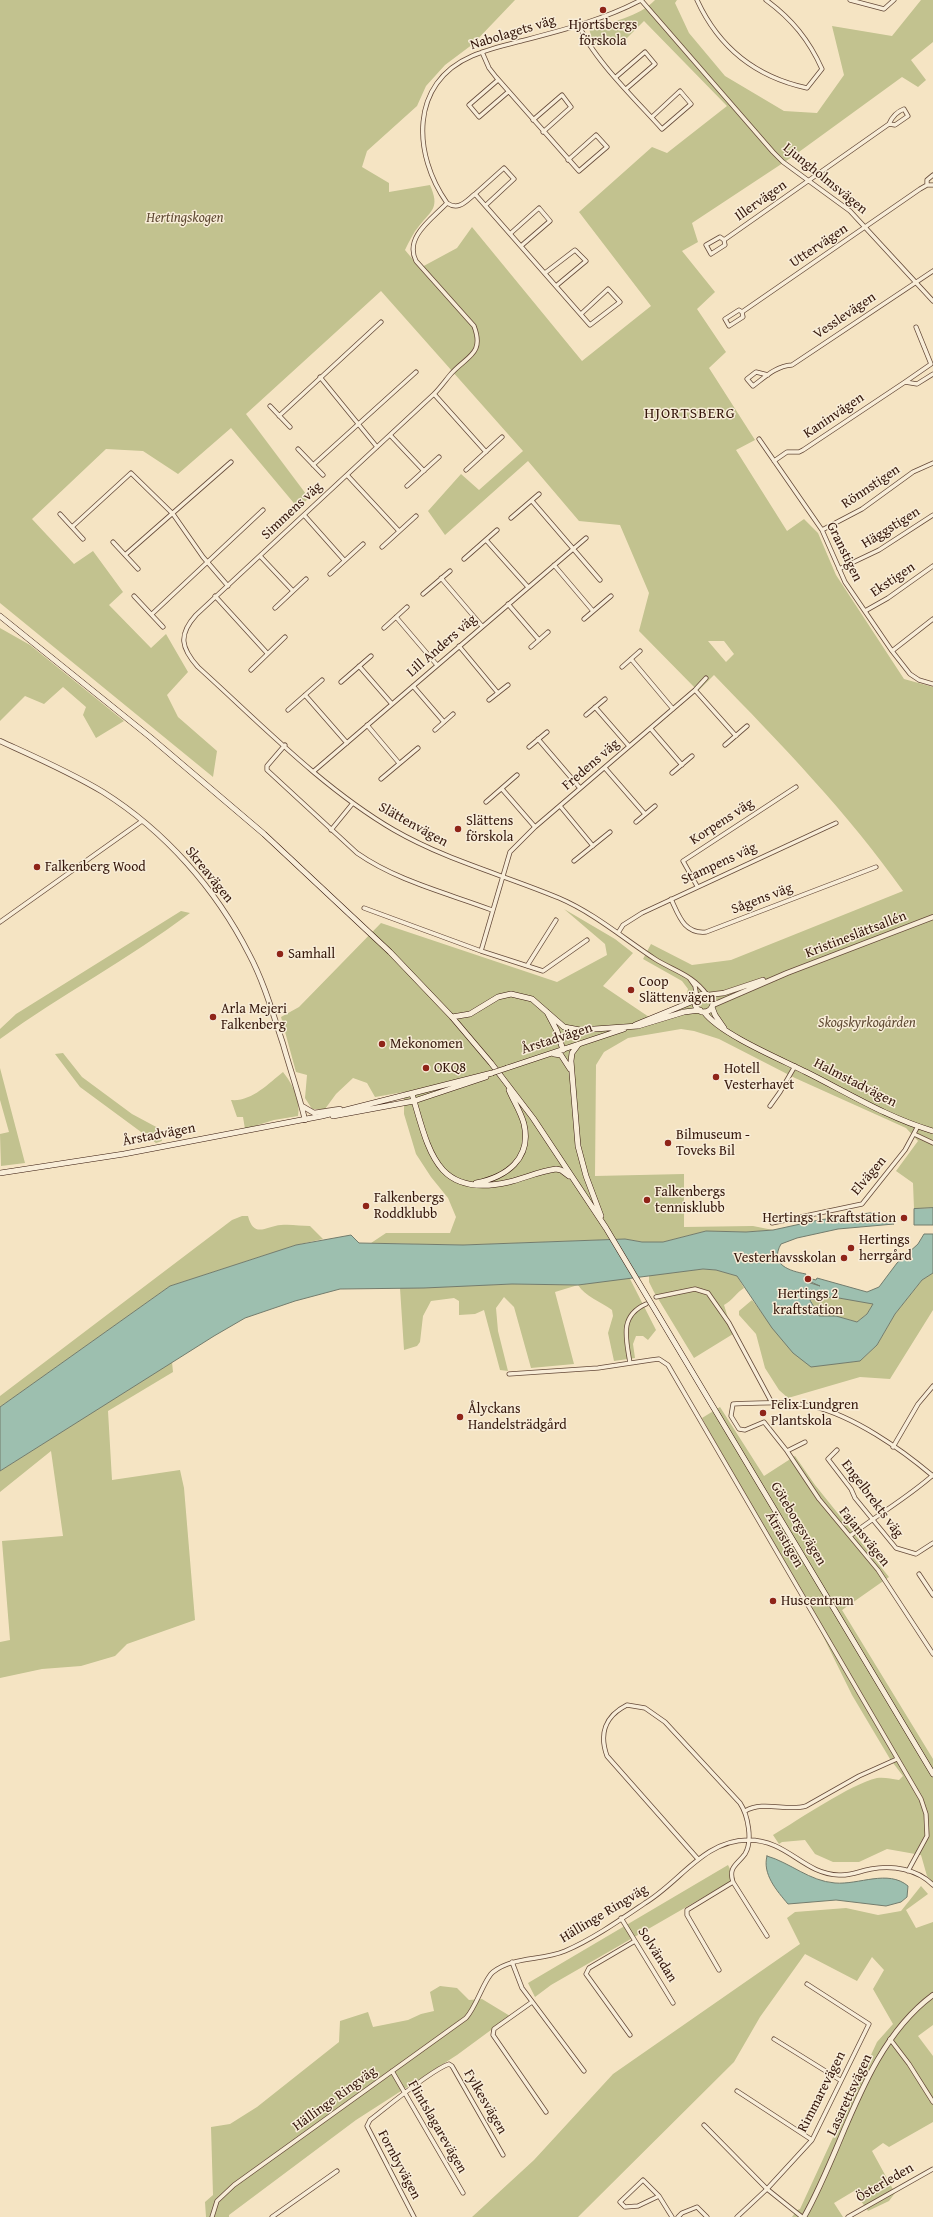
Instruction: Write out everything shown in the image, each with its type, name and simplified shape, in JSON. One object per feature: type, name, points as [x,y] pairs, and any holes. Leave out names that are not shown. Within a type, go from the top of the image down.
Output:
[{"type":"main road","points":[[0,616],[150,737],[264,834],[390,952],[452,1018],[507,1084],[533,1118],[608,1231]]},
{"type":"main road","points":[[452,1018],[470,1014],[498,997],[512,994],[532,999],[564,1027],[589,1030],[630,1028]]},
{"type":"main road","points":[[702,995],[708,995],[712,999],[713,1006],[702,1011],[696,1006],[697,999],[702,995]]},
{"type":"main road","name":"Årstadvägen","points":[[630,1028],[697,999]]},
{"type":"main road","name":"Halmstadvägen","points":[[713,1006],[715,1015],[725,1029]]},
{"type":"main road","name":"Halmstadvägen","points":[[702,1011],[712,1022],[795,1066],[886,1113],[933,1131]]},
{"type":"main road","name":"Årstadvägen","points":[[0,1173],[131,1153],[305,1120],[492,1073],[578,1044],[684,1012],[702,1011]]},
{"type":"main road","points":[[547,1012],[557,1031],[563,1050]]},
{"type":"main road","points":[[578,1044],[571,1057],[576,1126],[582,1162],[608,1231]]},
{"type":"main road","points":[[543,1056],[561,1055],[572,1074]]},
{"type":"main road","name":"Årstadvägen","points":[[322,1116],[366,1111],[414,1101],[465,1085],[492,1073]]},
{"type":"main road","points":[[474,1184],[496,1179],[508,1171],[517,1161],[524,1146],[524,1123],[507,1084]]},
{"type":"main road","points":[[412,1094],[427,1144],[435,1161],[452,1178],[461,1183],[489,1185],[556,1169],[567,1173],[580,1188]]},
{"type":"main road","name":"Göteborgsvägen","points":[[608,1231],[933,1774]]},
{"type":"street","name":"Nabolagets väg","points":[[447,203],[426,161],[422,144],[424,116],[430,97],[443,78],[459,63],[482,52],[617,13],[641,0]]},
{"type":"street","name":"Ljungholmsvägen","points":[[641,0],[773,152],[837,200],[866,227],[933,301]]},
{"type":"street","points":[[697,0],[705,17],[721,41],[740,59],[756,70],[781,81],[807,88],[822,70],[810,45],[792,21],[766,0]]},
{"type":"street","points":[[850,0],[884,9],[894,1]]},
{"type":"street","points":[[579,25],[590,47],[662,129],[691,104],[680,91],[652,117]]},
{"type":"street","points":[[482,52],[489,68],[498,80],[543,132],[568,160],[579,171],[606,146],[596,135],[568,160]]},
{"type":"street","points":[[616,77],[645,52],[655,64],[626,89]]},
{"type":"street","points":[[498,80],[469,105],[479,117],[508,92]]},
{"type":"street","points":[[533,120],[562,95],[571,107],[543,132]]},
{"type":"street","name":"Illervägen","points":[[724,240],[889,124],[891,117],[901,110],[904,109],[907,112],[908,116],[895,125],[889,124]]},
{"type":"street","points":[[447,203],[452,206],[460,206],[504,168],[514,179],[486,205]]},
{"type":"street","name":"Uttervägen","points":[[742,312],[743,317],[729,326],[724,319],[739,310],[742,312],[927,185],[927,180],[933,175]]},
{"type":"street","points":[[927,185],[933,185]]},
{"type":"street","points":[[475,194],[511,233],[590,325],[620,302],[608,289],[581,314]]},
{"type":"street","name":"Simmens väg","points":[[198,667],[185,650],[184,633],[188,624],[215,596],[228,586],[434,394],[450,375],[474,354],[478,342],[474,326],[416,261],[413,253],[413,244],[417,235],[447,203]]},
{"type":"street","points":[[511,233],[539,208],[550,221],[521,246]]},
{"type":"street","name":"Illervägen","points":[[720,237],[724,240],[725,245],[711,254],[706,246],[720,237]]},
{"type":"street","points":[[545,273],[575,250],[586,261],[556,286]]},
{"type":"street","name":"Vesslevägen","points":[[768,375],[756,372],[747,379],[753,386],[768,375],[781,365],[792,365],[933,271]]},
{"type":"street","points":[[279,416],[381,322]]},
{"type":"street","name":"Kaninvägen","points":[[774,461],[787,452],[799,452],[803,450],[931,364],[916,327]]},
{"type":"street","points":[[313,465],[416,372]]},
{"type":"street","name":"Kaninvägen","points":[[905,382],[917,384],[933,374]]},
{"type":"street","points":[[320,377],[377,447]]},
{"type":"street","points":[[434,394],[486,452]]},
{"type":"street","points":[[270,406],[290,427]]},
{"type":"street","points":[[390,435],[424,470]]},
{"type":"street","points":[[466,470],[502,437]]},
{"type":"street","name":"Granstigen","points":[[760,439],[822,530],[839,569],[865,612],[892,651],[910,674],[919,680],[933,684]]},
{"type":"street","points":[[298,449],[323,475]]},
{"type":"street","points":[[407,486],[439,457]]},
{"type":"street","points":[[125,555],[231,462]]},
{"type":"street","name":"Rönnstigen","points":[[822,530],[862,510],[906,477],[933,463]]},
{"type":"street","points":[[72,527],[130,474],[173,514],[208,563],[228,586]]},
{"type":"street","points":[[347,475],[399,531]]},
{"type":"street","points":[[511,518],[539,494]]},
{"type":"street","points":[[532,501],[600,580]]},
{"type":"street","points":[[152,614],[264,510]]},
{"type":"street","points":[[60,514],[83,539]]},
{"type":"street","points":[[304,515],[344,560]]},
{"type":"street","name":"Häggstigen","points":[[839,569],[879,550],[933,515]]},
{"type":"street","points":[[382,547],[416,516]]},
{"type":"street","points":[[464,559],[497,530]]},
{"type":"street","name":"Lill Anders väg","points":[[314,771],[572,548],[586,538]]},
{"type":"street","points":[[486,540],[528,587]]},
{"type":"street","points":[[113,542],[138,570]]},
{"type":"street","points":[[330,574],[363,544]]},
{"type":"street","points":[[260,556],[293,592]]},
{"type":"street","points":[[554,565],[593,611]]},
{"type":"street","name":"Ekstigen","points":[[865,612],[888,598],[933,566]]},
{"type":"street","points":[[423,594],[450,571]]},
{"type":"street","points":[[441,578],[482,626]]},
{"type":"street","points":[[275,608],[306,579]]},
{"type":"street","points":[[134,596],[163,627]]},
{"type":"street","points":[[215,596],[267,653]]},
{"type":"street","points":[[584,619],[611,596]]},
{"type":"street","points":[[508,604],[539,640]]},
{"type":"street","points":[[384,628],[407,607]]},
{"type":"street","points":[[396,617],[437,665]]},
{"type":"street","points":[[892,651],[933,619]]},
{"type":"street","points":[[531,647],[548,632]]},
{"type":"street","points":[[251,670],[285,637]]},
{"type":"street","points":[[459,646],[498,693]]},
{"type":"street","points":[[622,668],[640,651]]},
{"type":"street","points":[[341,682],[371,656]]},
{"type":"street","points":[[631,659],[673,709]]},
{"type":"street","points":[[359,666],[392,704]]},
{"type":"street","name":"Slättenvägen","points":[[198,667],[314,771],[353,803],[394,830],[453,859],[582,909],[659,961],[700,984],[708,995]]},
{"type":"street","name":"Fredens väg","points":[[481,951],[510,852],[535,827],[695,690],[706,678]]},
{"type":"street","points":[[288,710],[322,680]]},
{"type":"street","points":[[489,700],[508,685]]},
{"type":"street","points":[[413,686],[444,722]]},
{"type":"street","points":[[695,690],[736,736]]},
{"type":"street","points":[[305,695],[347,743]]},
{"type":"street","points":[[586,715],[605,699]]},
{"type":"street","points":[[595,707],[629,746]]},
{"type":"street","points":[[435,730],[453,714]]},
{"type":"street","points":[[367,725],[400,763]]},
{"type":"street","points":[[725,745],[747,726]]},
{"type":"street","points":[[650,729],[682,765]]},
{"type":"street","points":[[529,747],[547,732]]},
{"type":"street","points":[[538,739],[580,788]]},
{"type":"street","name":"Skreavägen","points":[[0,741],[84,782],[142,821],[176,852],[196,874],[228,917],[249,953],[267,993],[305,1120]]},
{"type":"street","points":[[285,745],[266,766],[266,770],[357,853],[382,869],[492,910]]},
{"type":"street","points":[[381,780],[418,748]]},
{"type":"street","points":[[672,773],[692,756]]},
{"type":"street","points":[[605,768],[645,814]]},
{"type":"street","points":[[486,802],[517,775]]},
{"type":"street","name":"Korpens väg","points":[[697,886],[683,861],[796,787]]},
{"type":"street","points":[[502,789],[535,827]]},
{"type":"street","points":[[331,830],[353,803]]},
{"type":"street","points":[[560,806],[593,846]]},
{"type":"street","points":[[636,822],[655,806]]},
{"type":"street","points":[[0,922],[142,821]]},
{"type":"street","name":"Stampens väg","points":[[618,933],[630,919],[697,886],[836,822]]},
{"type":"street","points":[[574,862],[610,832]]},
{"type":"street","name":"Sågens väg","points":[[670,899],[686,927],[693,931],[706,932],[876,867]]},
{"type":"street","points":[[364,908],[481,951],[543,971],[587,940]]},
{"type":"street","name":"Kristineslättsallén","points":[[708,995],[724,993],[787,973],[933,918]]},
{"type":"street","points":[[527,966],[556,920]]},
{"type":"street","name":"Kristineslättsallén","points":[[713,1006],[787,973]]},
{"type":"street","points":[[690,978],[695,986],[697,999]]},
{"type":"street","points":[[770,1106],[795,1066]]},
{"type":"street","points":[[302,1106],[314,1113],[351,1108]]},
{"type":"street","name":"Elvägen","points":[[772,1223],[862,1204],[892,1168],[918,1126]]},
{"type":"street","points":[[914,1134],[933,1143]]},
{"type":"street","points":[[656,1297],[690,1289],[702,1290],[708,1294],[729,1323],[772,1403],[812,1406],[850,1421],[893,1446],[933,1476],[912,1494],[871,1520],[850,1536]]},
{"type":"street","points":[[630,1363],[626,1334],[628,1318],[636,1309],[646,1304]]},
{"type":"street","name":"Ätrastigen","points":[[509,1374],[598,1368],[659,1359],[668,1365],[835,1649],[921,1799],[927,1826],[927,1836],[908,1871]]},
{"type":"street","points":[[893,1446],[918,1404],[933,1386]]},
{"type":"street","name":"Fajansvägen","points":[[772,1403],[733,1404],[731,1416],[738,1429],[745,1430],[764,1422],[787,1451],[816,1493],[882,1576],[933,1654]]},
{"type":"street","points":[[787,1451],[805,1442]]},
{"type":"street","name":"Engelbrekts väg","points":[[837,1450],[828,1459],[871,1520],[896,1548],[916,1554],[933,1543]]},
{"type":"street","points":[[919,1574],[933,1595]]},
{"type":"street","points":[[698,1859],[607,1756],[603,1745],[603,1733],[610,1716],[627,1705],[638,1705],[645,1708],[665,1722],[687,1744],[745,1811],[749,1821],[746,1851],[731,1871],[733,1882],[767,1936]]},
{"type":"street","points":[[745,1811],[755,1807],[797,1808],[806,1806],[859,1776],[897,1759]]},
{"type":"street","name":"Hällinge Ringväg","points":[[212,2217],[217,2201],[234,2185],[466,2018],[473,2010],[491,1973],[512,1962],[546,1957],[564,1951],[658,1895],[708,1851],[723,1844],[748,1840],[774,1844],[804,1864],[825,1874],[846,1875],[883,1868],[908,1871],[924,1877],[933,1885]]},
{"type":"street","points":[[719,1970],[687,1915],[687,1910],[733,1882]]},
{"type":"street","name":"Solvändan","points":[[621,1918],[674,2003]]},
{"type":"street","points":[[630,2035],[586,1974],[589,1968],[635,1941]]},
{"type":"street","points":[[512,1962],[522,1988],[584,2071]]},
{"type":"street","name":"Rimmarevägen","points":[[737,2217],[767,2189],[812,2140],[840,2080],[870,2024],[807,1984]]},
{"type":"street","name":"Lasarettsvägen","points":[[803,2217],[821,2185],[872,2070],[890,2039],[914,2011],[933,1995]]},
{"type":"street","points":[[532,2002],[493,2032],[546,2112]]},
{"type":"street","points":[[774,2039],[840,2080]]},
{"type":"street","points":[[890,2039],[903,2055],[933,2102]]},
{"type":"street","name":"Fylkesvägen","points":[[406,2093],[449,2064],[503,2155]]},
{"type":"street","name":"Flintslagarevägen","points":[[392,2071],[463,2194]]},
{"type":"street","points":[[737,2091],[812,2140]]},
{"type":"street","name":"Fornbyvägen","points":[[406,2093],[370,2120],[367,2126],[414,2217]]},
{"type":"street","points":[[704,2125],[767,2189],[803,2217]]},
{"type":"street","name":"Österleden","points":[[848,2217],[933,2169]]},
{"type":"street","points":[[272,2217],[337,2171]]},
{"type":"street","points":[[659,2196],[638,2206],[625,2207],[620,2202],[643,2180],[659,2196],[672,2217]]},
{"type":"street","points":[[678,2217],[682,2213],[696,2207],[707,2217]]},
{"type":"green space","name":"Hertingskogen","points":[[0,0],[515,0],[473,44],[445,65],[426,86],[417,106],[367,151],[362,167],[389,183],[389,192],[430,185],[434,199],[433,208],[411,238],[405,250],[420,268],[457,248],[472,227],[582,361],[651,306],[579,212],[652,147],[667,153],[727,106],[644,21],[618,47],[606,35],[594,44],[589,29],[633,15],[641,11],[655,0],[677,0],[675,3],[689,33],[725,76],[784,111],[817,113],[844,75],[832,26],[892,36],[921,0],[933,0],[933,42],[911,60],[926,80],[918,87],[902,77],[792,157],[692,223],[698,242],[682,251],[715,292],[697,309],[726,352],[709,368],[755,440],[736,450],[787,531],[804,519],[818,533],[836,575],[904,679],[933,687],[933,1208],[914,1209],[913,1183],[896,1171],[918,1141],[906,1128],[795,1078],[719,1039],[694,1031],[681,1029],[628,1038],[604,1052],[596,1065],[595,1176],[684,1174],[684,1227],[753,1226],[773,1230],[746,1232],[706,1231],[663,1242],[642,1242],[625,1239],[463,1245],[371,1243],[386,1233],[450,1233],[456,1217],[448,1198],[431,1177],[416,1154],[404,1114],[404,1092],[375,1097],[367,1083],[353,1078],[336,1094],[325,1109],[312,1109],[305,1098],[307,1075],[296,1072],[281,1017],[299,1007],[381,923],[557,982],[607,955],[605,944],[564,909],[615,939],[633,953],[603,986],[649,1017],[678,1004],[686,995],[688,989],[682,981],[643,959],[651,944],[692,965],[731,960],[903,891],[860,834],[837,807],[789,753],[714,675],[698,691],[639,631],[649,593],[620,525],[579,521],[528,461],[445,535],[428,511],[461,474],[479,490],[523,451],[381,291],[246,414],[309,498],[298,508],[231,428],[178,474],[143,451],[106,449],[32,519],[74,564],[93,551],[123,592],[109,605],[151,648],[166,634],[188,672],[167,695],[178,717],[217,751],[213,777],[0,603]],"holes":[[[708,641],[724,641],[734,654],[726,662]]]},
{"type":"green space","points":[[0,628],[30,645],[124,721],[96,738],[83,715],[86,707],[63,687],[44,704],[25,696],[0,721]]},
{"type":"green space","points":[[181,911],[190,913],[143,946],[47,1007],[0,1039],[0,1029],[16,1014]]},
{"type":"green space","points":[[63,1053],[82,1077],[132,1114],[160,1129],[162,1141],[156,1143],[80,1087],[55,1054]]},
{"type":"green space","points":[[0,1068],[25,1163],[1,1166],[0,1134],[9,1132],[0,1100]]},
{"type":"green space","points":[[283,1072],[290,1081],[295,1092],[299,1110],[298,1116],[274,1120],[245,1129],[243,1117],[237,1117],[231,1100],[238,1100],[252,1095],[265,1087]]},
{"type":"green space","points":[[242,1216],[248,1216],[254,1227],[261,1230],[285,1225],[310,1226],[323,1239],[296,1245],[170,1286],[0,1407],[0,1396],[232,1220]]},
{"type":"green space","points":[[703,1269],[716,1270],[737,1276],[744,1288],[724,1305],[733,1334],[694,1358],[654,1292],[649,1282],[649,1275]]},
{"type":"green space","points":[[933,1273],[933,1310],[890,1379],[860,1377],[788,1398],[779,1390],[765,1368],[756,1334],[739,1315],[739,1311],[752,1300],[781,1337],[841,1363],[860,1361],[877,1345],[895,1314],[922,1280]]},
{"type":"green space","points":[[629,1277],[656,1330],[648,1340],[643,1336],[636,1336],[633,1344],[635,1358],[614,1361],[608,1333],[613,1316],[612,1310],[589,1296],[578,1285]]},
{"type":"green space","points":[[512,1284],[578,1285],[555,1292],[574,1364],[531,1368],[514,1307],[504,1297],[496,1308],[498,1331],[508,1371],[500,1370],[484,1310],[475,1314],[459,1315],[459,1301],[454,1298],[431,1301],[423,1316],[420,1342],[417,1346],[404,1350],[400,1288]]},
{"type":"green space","points":[[833,1297],[874,1303],[867,1314],[857,1322],[836,1316],[819,1316],[810,1299]]},
{"type":"green space","points":[[172,1362],[173,1372],[108,1411],[112,1480],[180,1470],[184,1488],[195,1620],[127,1644],[115,1656],[81,1666],[42,1669],[0,1678],[0,1642],[10,1640],[2,1541],[63,1536],[51,1451],[0,1492],[0,1471]]},
{"type":"green space","points":[[720,1407],[764,1476],[795,1456],[815,1485],[889,1577],[842,1610],[933,1759],[933,1882],[927,1876],[921,1855],[887,1849],[859,1862],[833,1862],[815,1854],[805,1840],[782,1842],[779,1844],[773,1835],[839,1795],[866,1782],[877,1778],[899,1780],[903,1776],[890,1759],[852,1695],[820,1630],[702,1418]]},
{"type":"green space","points":[[728,1865],[735,1879],[551,1985],[535,1997],[528,1983]]},
{"type":"green space","points":[[921,1886],[928,1894],[906,1910],[916,1928],[933,1922],[933,2025],[918,2036],[933,2056],[933,2122],[889,2147],[883,2143],[872,2151],[895,2193],[889,2201],[868,2211],[854,2191],[834,2203],[843,2217],[792,2217],[797,2210],[800,2209],[877,2042],[893,2024],[873,1989],[884,1970],[872,1957],[857,1981],[805,1954],[760,2017],[734,2062],[578,2217],[472,2217],[534,2160],[613,2074],[800,1944],[787,1918],[795,1912],[846,1908],[878,1915],[901,1911]]},
{"type":"green space","points":[[440,1986],[457,1988],[469,2000],[482,1999],[510,2016],[457,2055],[356,2120],[229,2215],[229,2217],[206,2217],[205,2202],[213,2195],[211,2127],[230,2124],[257,2107],[339,2042],[340,2021],[368,2012],[373,2027],[408,2020],[421,2014],[434,2011],[430,1992]]},
{"type":"shaded area","points":[[933,1208],[933,1225],[914,1225],[914,1209]]},
{"type":"shaded area","points":[[871,1213],[894,1224],[838,1229],[797,1238],[781,1244],[778,1251],[779,1262],[788,1269],[806,1274],[804,1281],[820,1286],[811,1282],[812,1279],[816,1280],[817,1278],[867,1292],[879,1287],[897,1263],[918,1244],[924,1234],[933,1234],[933,1273],[922,1280],[895,1314],[877,1345],[860,1361],[811,1367],[793,1353],[772,1328],[737,1276],[716,1270],[703,1269],[578,1285],[512,1284],[424,1288],[340,1289],[295,1301],[245,1318],[0,1471],[0,1407],[170,1286],[296,1245],[351,1235],[359,1243],[463,1245],[625,1239],[642,1242],[663,1242],[706,1231],[746,1232],[773,1230],[819,1220]],"holes":[[[833,1297],[873,1304],[867,1314],[857,1322],[836,1316],[819,1316],[810,1300]]]},
{"type":"shaded area","points":[[767,1856],[826,1882],[844,1883],[882,1878],[900,1881],[908,1886],[907,1897],[901,1902],[886,1906],[836,1900],[788,1904],[775,1888],[769,1876],[766,1863]]},
{"type":"place","name":"Hjortsbergs förskola","points":[[603,10]]},
{"type":"place","name":"Slättens förskola","points":[[458,829]]},
{"type":"place","name":"Falkenberg Wood","points":[[37,867]]},
{"type":"place","name":"Samhall","points":[[280,954]]},
{"type":"place","name":"Coop Slättenvägen","points":[[631,990]]},
{"type":"place","name":"Arla Mejeri Falkenberg","points":[[213,1017]]},
{"type":"place","name":"Mekonomen","points":[[382,1044]]},
{"type":"place","name":"OKQ8","points":[[426,1068]]},
{"type":"place","name":"Hotell Vesterhavet","points":[[716,1077]]},
{"type":"place","name":"Bilmuseum - Toveks Bil","points":[[668,1143]]},
{"type":"place","name":"Falkenbergs tennisklubb","points":[[647,1200]]},
{"type":"place","name":"Falkenbergs Roddklubb","points":[[366,1206]]},
{"type":"place","name":"Hertings 1 kraftstation","points":[[904,1218]]},
{"type":"place","name":"Hertings herrgård","points":[[851,1248]]},
{"type":"place","name":"Vesterhavsskolan","points":[[844,1258]]},
{"type":"place","name":"Hertings 2 kraftstation","points":[[808,1279]]},
{"type":"place","name":"Felix Lundgren Plantskola","points":[[763,1413]]},
{"type":"place","name":"Ålyckans Handelsträdgård","points":[[460,1417]]},
{"type":"place","name":"Huscentrum","points":[[773,1601]]},
{"type":"district","name":"HJORTSBERG","points":[[690,414]]},
{"type":"park label","name":"Skogskyrkogården","points":[[867,1023]]}]
